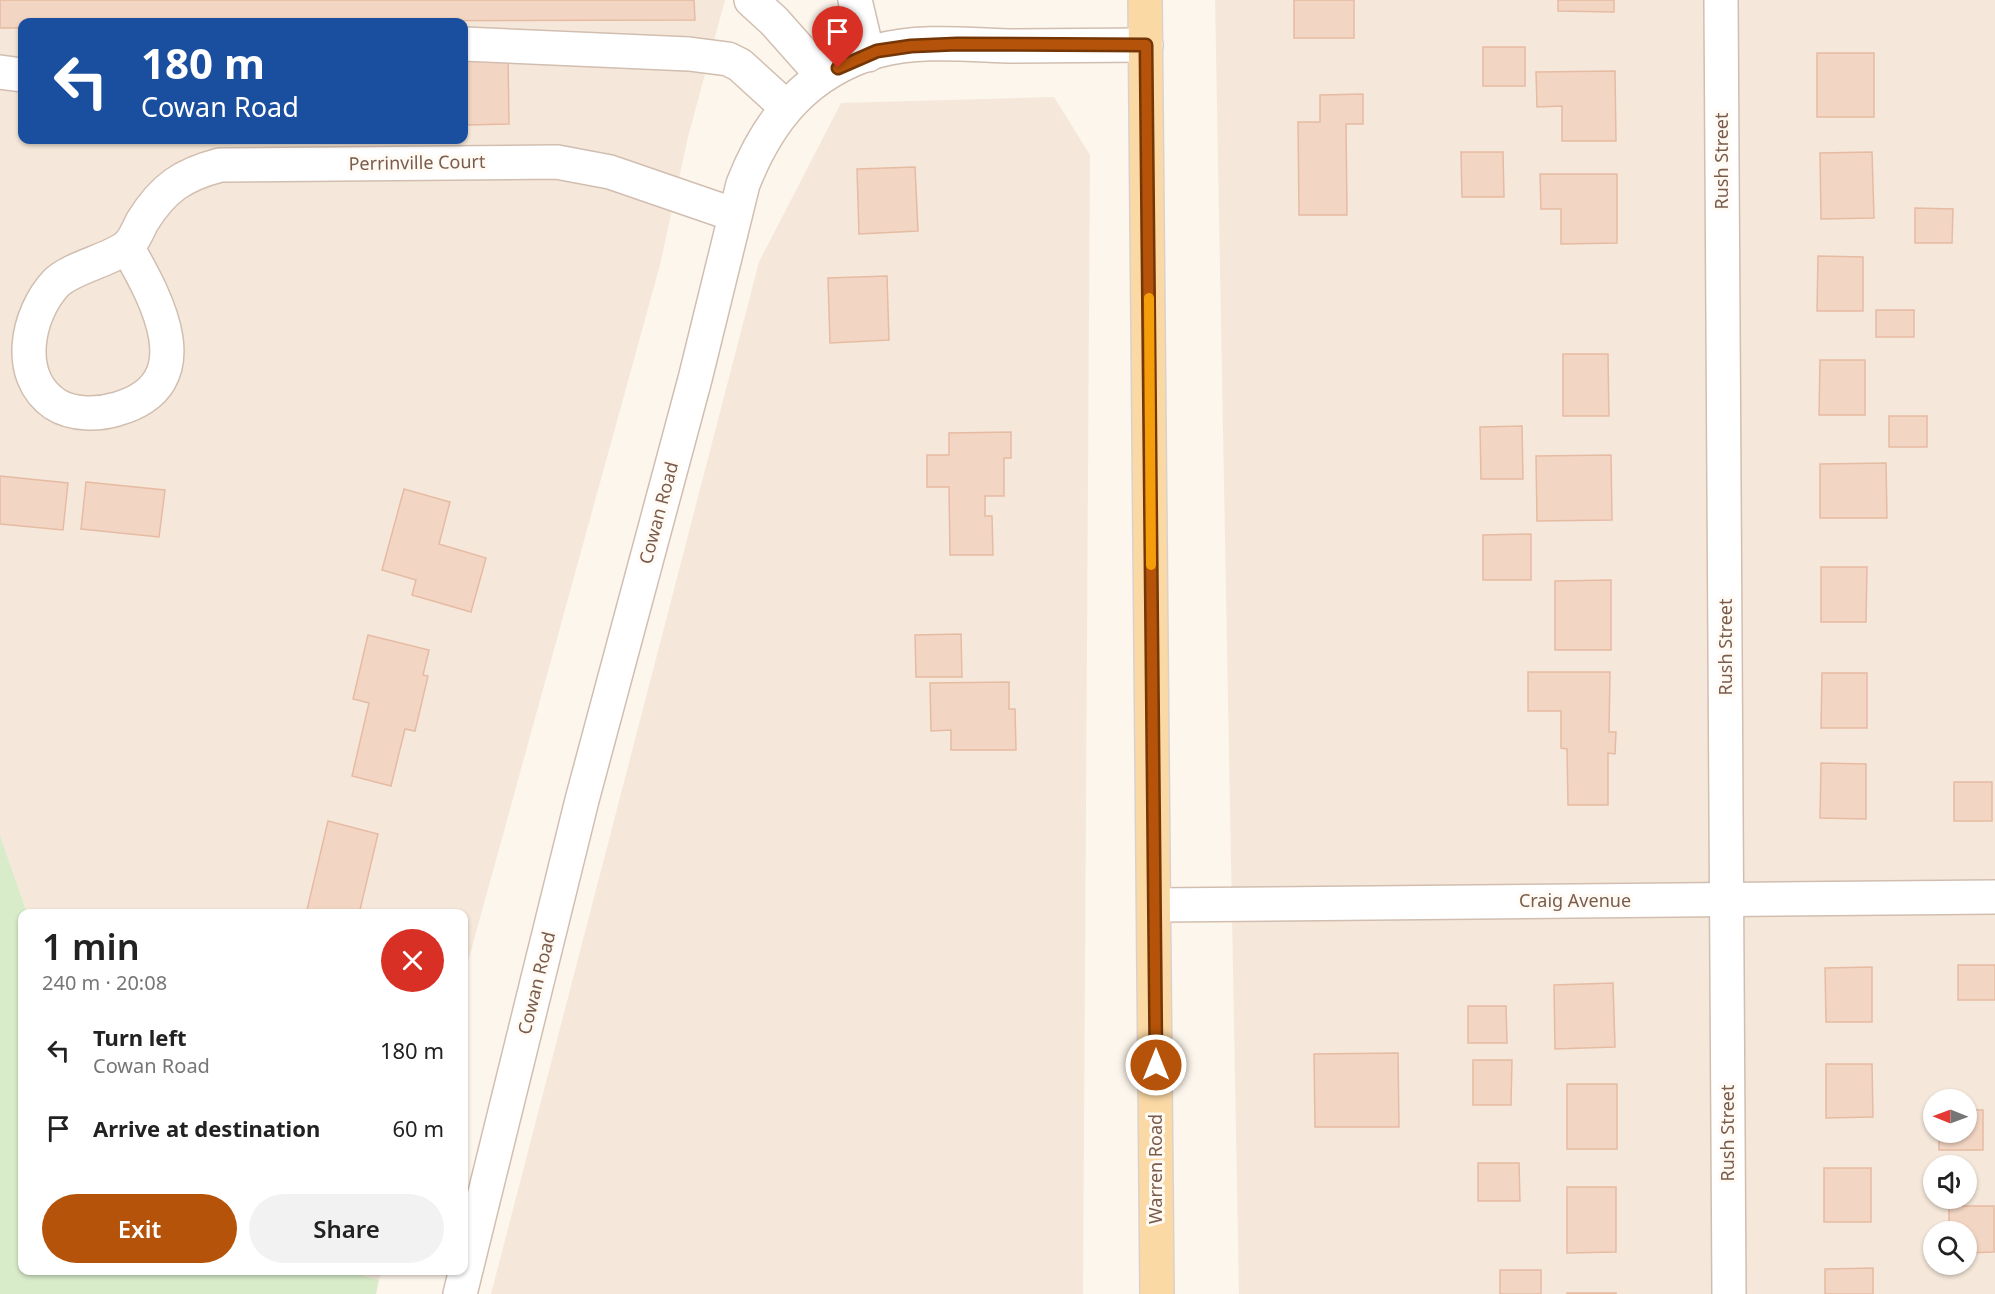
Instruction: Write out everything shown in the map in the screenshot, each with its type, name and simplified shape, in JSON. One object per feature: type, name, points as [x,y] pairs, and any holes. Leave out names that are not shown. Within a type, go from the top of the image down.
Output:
[{"type":"main road","name":"Warren Road","points":[[1145,0],[1157,1294]]},
{"type":"street","points":[[751,0],[774,21],[822,75]]},
{"type":"street","points":[[855,0],[868,55]]},
{"type":"street","name":"Rush Street","points":[[1721,0],[1729,1294]]},
{"type":"street","points":[[468,44],[689,54],[728,58],[740,65],[786,107]]},
{"type":"street","name":"Cowan Road","points":[[468,1262],[582,800],[695,380],[735,214],[754,157],[779,114],[822,75],[877,51],[911,46],[957,44],[1146,45]]},
{"type":"street","points":[[0,72],[18,74]]},
{"type":"street","name":"Perrinville Court","points":[[127,248],[153,205],[171,186],[194,172],[220,165],[557,162],[610,172],[735,214]]},
{"type":"street","points":[[127,248],[154,294],[166,330],[167,361],[155,386],[137,404],[112,411],[81,413],[56,405],[38,388],[29,359],[29,333],[39,306],[57,281],[127,248]]},
{"type":"street","name":"Craig Avenue","points":[[1155,905],[1995,897]]},
{"type":"street","name":"Cowan Road","points":[[460,1294],[465,1275]]},
{"type":"shaded area","points":[[0,0],[725,0],[688,137],[660,265],[468,961],[468,909],[26,909],[0,835]]},
{"type":"shaded area","points":[[1215,0],[1995,0],[1995,1294],[1239,1294]]},
{"type":"shaded area","points":[[1054,97],[1090,155],[1083,1294],[491,1294],[759,262],[841,103]]},
{"type":"shaded area","points":[[361,1275],[381,1275],[379,1280]]},
{"type":"green space","points":[[0,835],[26,909],[18,909],[18,1275],[361,1275],[379,1280],[376,1294],[0,1294]]},
{"type":"building","points":[[0,0],[694,0],[695,20],[18,18],[18,28],[0,28]]},
{"type":"building","points":[[1294,0],[1354,0],[1354,38],[1294,38]]},
{"type":"building","points":[[1558,0],[1614,0],[1614,12],[1558,11]]},
{"type":"building","points":[[1483,47],[1525,47],[1525,86],[1483,86]]},
{"type":"building","points":[[1817,53],[1874,53],[1874,117],[1817,117]]},
{"type":"building","points":[[468,55],[508,55],[509,124],[468,125]]},
{"type":"building","points":[[1615,71],[1616,141],[1562,141],[1562,106],[1537,107],[1536,72]]},
{"type":"building","points":[[1363,94],[1363,124],[1346,124],[1347,215],[1299,215],[1298,122],[1320,122],[1320,95]]},
{"type":"building","points":[[1461,152],[1503,152],[1504,197],[1462,197]]},
{"type":"building","points":[[1872,152],[1874,218],[1821,219],[1820,153]]},
{"type":"building","points":[[915,167],[918,231],[859,234],[857,169]]},
{"type":"building","points":[[1540,174],[1617,174],[1617,243],[1561,244],[1561,209],[1541,209]]},
{"type":"building","points":[[1915,208],[1953,209],[1952,243],[1915,243]]},
{"type":"building","points":[[1818,256],[1863,257],[1863,311],[1817,311]]},
{"type":"building","points":[[887,276],[889,340],[830,343],[828,278]]},
{"type":"building","points":[[1876,310],[1914,310],[1914,337],[1876,337]]},
{"type":"building","points":[[1563,354],[1608,354],[1609,416],[1563,416]]},
{"type":"building","points":[[1820,360],[1865,360],[1865,415],[1819,415]]},
{"type":"building","points":[[1889,416],[1927,416],[1927,447],[1889,447]]},
{"type":"building","points":[[1522,426],[1523,479],[1481,479],[1480,427]]},
{"type":"building","points":[[1011,432],[1011,458],[1004,458],[1004,496],[985,496],[985,516],[992,516],[993,555],[950,555],[949,487],[927,487],[927,455],[949,455],[949,433]]},
{"type":"building","points":[[1611,455],[1612,520],[1537,521],[1536,456]]},
{"type":"building","points":[[1886,463],[1887,518],[1820,518],[1820,464]]},
{"type":"building","points":[[0,476],[68,483],[63,530],[0,524]]},
{"type":"building","points":[[86,482],[165,490],[159,537],[81,529]]},
{"type":"building","points":[[404,489],[450,502],[439,544],[486,558],[471,612],[412,595],[416,580],[382,570]]},
{"type":"building","points":[[1531,534],[1531,580],[1483,580],[1483,535]]},
{"type":"building","points":[[1821,567],[1867,567],[1866,622],[1821,622]]},
{"type":"building","points":[[1611,580],[1611,650],[1555,650],[1555,581]]},
{"type":"building","points":[[961,634],[962,677],[916,677],[915,635]]},
{"type":"building","points":[[368,635],[429,650],[423,675],[428,676],[415,731],[405,729],[391,786],[352,776],[369,703],[353,699]]},
{"type":"building","points":[[1528,672],[1610,672],[1609,732],[1616,732],[1615,754],[1608,753],[1608,805],[1568,805],[1567,749],[1561,748],[1561,711],[1528,711]]},
{"type":"building","points":[[1822,673],[1867,673],[1867,728],[1821,728]]},
{"type":"building","points":[[1009,682],[1009,709],[1015,709],[1016,750],[951,750],[951,730],[931,731],[930,683]]},
{"type":"building","points":[[1821,763],[1866,764],[1866,819],[1820,818]]},
{"type":"building","points":[[1954,782],[1992,782],[1992,821],[1954,821]]},
{"type":"building","points":[[328,821],[378,834],[360,909],[307,909]]},
{"type":"building","points":[[1958,965],[1995,965],[1995,1000],[1958,1000]]},
{"type":"building","points":[[1872,967],[1872,1022],[1826,1022],[1825,968]]},
{"type":"building","points":[[1613,983],[1615,1047],[1555,1049],[1554,985]]},
{"type":"building","points":[[1468,1006],[1506,1006],[1507,1043],[1468,1043]]},
{"type":"building","points":[[1398,1053],[1399,1127],[1315,1127],[1314,1054]]},
{"type":"building","points":[[1473,1060],[1512,1060],[1511,1105],[1473,1105]]},
{"type":"building","points":[[1826,1064],[1872,1064],[1873,1117],[1826,1118]]},
{"type":"building","points":[[1567,1084],[1617,1084],[1617,1149],[1567,1149]]},
{"type":"building","points":[[1977,1110],[1983,1110],[1983,1150],[1939,1150],[1939,1143],[1977,1143]]},
{"type":"building","points":[[1478,1163],[1519,1163],[1520,1201],[1478,1201]]},
{"type":"building","points":[[1824,1168],[1871,1168],[1871,1222],[1824,1222]]},
{"type":"building","points":[[1567,1187],[1616,1187],[1616,1252],[1567,1253]]},
{"type":"building","points":[[1977,1206],[1994,1206],[1994,1252],[1977,1253],[1977,1221],[1949,1221],[1949,1209],[1977,1209]]},
{"type":"building","points":[[1873,1268],[1873,1294],[1825,1294],[1825,1269]]},
{"type":"building","points":[[1500,1270],[1541,1270],[1541,1294],[1500,1294]]},
{"type":"building","points":[[1616,1293],[1616,1294],[1567,1294]]},
{"type":"slow traffic","points":[[1149,298],[1151,565]]},
{"type":"route","points":[[838,68],[877,51],[911,46],[957,44],[1146,45],[1156,1065]]}]
